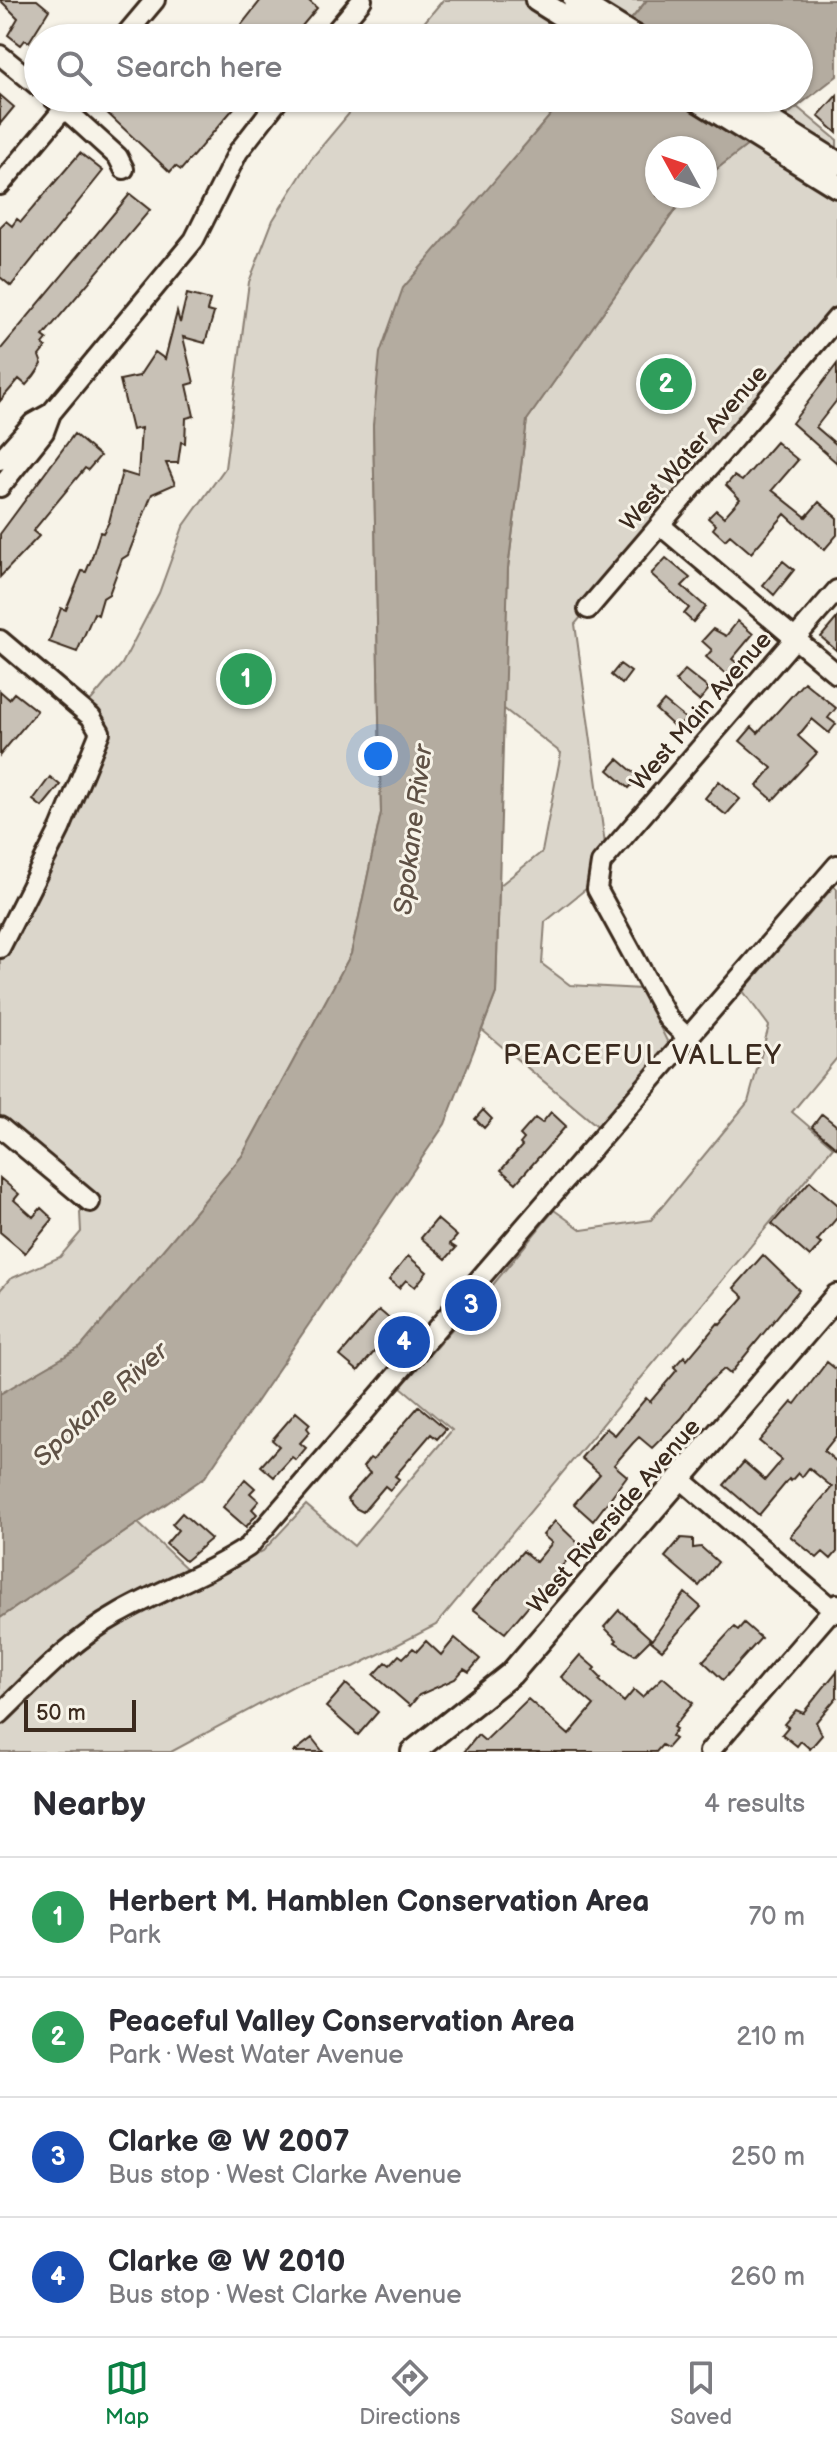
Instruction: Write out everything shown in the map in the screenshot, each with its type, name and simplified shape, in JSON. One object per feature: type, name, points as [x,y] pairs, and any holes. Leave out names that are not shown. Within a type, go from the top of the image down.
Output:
[{"type":"main road","points":[[537,0],[576,24]]},
{"type":"main road","points":[[575,0],[614,24]]},
{"type":"main road","points":[[718,112],[837,186]]},
{"type":"main road","points":[[755,112],[837,163]]},
{"type":"main road","name":"West Riverside Avenue","points":[[413,1752],[511,1674],[837,1296]]},
{"type":"street","points":[[135,24],[155,0]]},
{"type":"street","points":[[342,24],[362,0]]},
{"type":"street","points":[[0,55],[24,75]]},
{"type":"street","points":[[0,185],[55,112]]},
{"type":"street","points":[[73,112],[117,155],[124,169]]},
{"type":"street","points":[[0,487],[44,432],[51,413],[194,240],[238,152],[269,112]]},
{"type":"street","name":"West Water Avenue","points":[[588,609],[837,318]]},
{"type":"street","points":[[0,460],[33,423],[51,413]]},
{"type":"street","points":[[660,525],[837,674]]},
{"type":"street","name":"West Main Avenue","points":[[687,1037],[668,1019],[597,889],[601,863],[837,590]]},
{"type":"street","points":[[0,640],[99,727],[97,744],[60,829],[0,948]]},
{"type":"street","points":[[0,1714],[72,1644],[118,1614],[210,1572],[248,1547],[837,865]]},
{"type":"street","points":[[0,1127],[90,1202]]},
{"type":"street","points":[[681,1479],[836,1609],[709,1752]]},
{"type":"shaded area","points":[[443,0],[647,0],[627,24],[423,24]]},
{"type":"shaded area","points":[[350,112],[553,112],[485,193],[373,425],[381,813],[351,954],[242,1156],[81,1347],[0,1394],[0,1290],[10,1279],[60,1257],[81,1232],[80,1212],[94,1195],[0,1117],[0,958],[69,818],[106,726],[103,719],[87,705],[122,664],[159,593],[183,527],[225,468],[249,282],[273,220],[311,159]]},
{"type":"shaded area","points":[[791,112],[803,112],[837,140],[837,318],[575,624],[605,844],[592,884],[545,922],[542,964],[570,985],[641,989],[669,1045],[601,1129],[482,1030],[496,993],[499,886],[542,852],[561,753],[503,708],[508,568],[527,420],[677,208],[717,208],[717,169]]},
{"type":"shaded area","points":[[834,886],[837,889],[837,1058],[792,1112],[833,1147],[436,1625],[354,1667],[297,1684],[171,1752],[0,1752],[0,1723],[37,1687],[124,1620],[263,1551],[306,1505],[354,1546],[452,1430],[401,1387],[452,1329],[461,1324],[554,1210],[582,1230],[651,1220],[748,1102],[769,1026],[743,991]]},
{"type":"shaded area","points":[[138,1523],[188,1570],[88,1624],[43,1658],[0,1699],[0,1618]]},
{"type":"water","points":[[647,0],[837,0],[837,76],[813,95],[813,24],[627,24]]},
{"type":"water","name":"Spokane River","points":[[553,112],[790,112],[717,169],[717,136],[645,136],[645,208],[677,208],[527,420],[508,568],[496,993],[445,1124],[205,1477],[0,1618],[0,1394],[81,1347],[242,1156],[351,954],[381,813],[373,425],[380,353],[403,288]]},
{"type":"building","points":[[0,0],[37,0],[49,10],[40,24],[24,24],[24,41],[21,45],[8,35],[18,18]]},
{"type":"building","points":[[261,0],[308,0],[317,8],[304,24],[242,24]]},
{"type":"building","points":[[0,95],[14,107],[0,124]]},
{"type":"building","points":[[837,95],[837,133],[818,116]]},
{"type":"building","points":[[106,112],[231,112],[181,170],[175,166],[170,172]]},
{"type":"building","points":[[80,153],[103,171],[11,286],[0,277],[0,227],[6,221],[12,226],[17,219],[21,222]]},
{"type":"building","points":[[130,194],[150,210],[43,336],[47,339],[43,344],[46,347],[39,356],[42,364],[34,376],[26,385],[19,379],[0,401],[0,350]]},
{"type":"building","points":[[187,294],[210,300],[207,311],[214,313],[205,343],[183,337],[194,383],[187,385],[194,416],[186,418],[185,443],[181,442],[178,463],[166,463],[175,484],[152,494],[128,555],[122,559],[109,594],[103,598],[98,615],[94,613],[77,652],[49,642],[61,608],[66,610],[82,571],[86,572],[100,532],[103,533],[109,522],[122,472],[138,477],[141,428],[132,430],[120,380],[139,376],[155,352],[165,359],[177,312],[180,323]]},
{"type":"building","points":[[837,364],[837,400],[816,427],[837,445],[837,463],[792,423]]},
{"type":"building","points":[[74,434],[100,456],[88,470],[85,468],[33,531],[39,536],[0,577],[0,534]]},
{"type":"building","points":[[776,442],[798,460],[772,490],[806,517],[819,502],[837,518],[837,535],[824,550],[785,514],[751,553],[730,535],[725,540],[713,529],[716,525],[708,518],[716,510],[724,517],[740,499],[726,485],[734,476],[742,481]]},
{"type":"building","points":[[666,558],[690,578],[682,586],[706,607],[693,622],[684,614],[689,608],[651,574]]},
{"type":"building","points":[[783,561],[794,570],[774,595],[763,585]]},
{"type":"building","points":[[837,618],[837,651],[821,637]]},
{"type":"building","points":[[738,621],[753,634],[732,659],[737,663],[727,675],[706,657],[712,650],[702,641],[713,629],[726,636]]},
{"type":"building","points":[[620,664],[631,672],[622,684],[611,675]]},
{"type":"building","points":[[685,670],[709,689],[699,701],[675,681]]},
{"type":"building","points":[[804,682],[836,708],[828,718],[836,724],[829,733],[812,719],[798,736],[817,753],[773,800],[757,786],[772,768],[740,741],[752,727],[758,733]]},
{"type":"building","points":[[0,691],[9,699],[14,693],[37,711],[0,755]]},
{"type":"building","points":[[664,701],[686,719],[677,729],[656,710]]},
{"type":"building","points":[[618,759],[639,777],[629,788],[608,770]]},
{"type":"building","points":[[50,777],[60,785],[42,807],[33,800]]},
{"type":"building","points":[[719,781],[740,799],[726,815],[705,798]]},
{"type":"building","points":[[483,1110],[492,1119],[484,1128],[475,1119]]},
{"type":"building","points":[[551,1112],[566,1126],[516,1183],[501,1170],[522,1146],[520,1144],[524,1139],[520,1135],[535,1118],[542,1123]]},
{"type":"building","points":[[822,1114],[837,1126],[837,1148],[812,1127]]},
{"type":"building","points":[[0,1178],[19,1194],[14,1200],[33,1217],[41,1208],[53,1219],[25,1253],[0,1232]]},
{"type":"building","points":[[810,1181],[837,1204],[837,1218],[817,1241],[821,1244],[810,1257],[772,1224]]},
{"type":"building","points":[[437,1219],[457,1236],[450,1244],[456,1248],[446,1259],[421,1238]]},
{"type":"building","points":[[763,1255],[799,1290],[730,1374],[724,1369],[706,1385],[682,1418],[652,1448],[639,1437],[633,1443],[614,1465],[627,1476],[593,1521],[574,1504],[600,1474],[581,1458],[606,1428],[615,1435],[646,1398],[650,1402],[677,1370],[674,1367],[684,1356],[687,1360],[718,1323],[720,1325],[744,1297],[734,1288]]},
{"type":"building","points":[[408,1256],[427,1272],[415,1287],[406,1280],[399,1288],[389,1280]]},
{"type":"building","points":[[379,1310],[397,1325],[358,1371],[340,1356]]},
{"type":"building","points":[[827,1362],[837,1370],[837,1435],[824,1451],[837,1462],[837,1552],[831,1559],[823,1552],[817,1558],[790,1536],[832,1487],[809,1468],[802,1477],[798,1473],[791,1481],[789,1479],[759,1515],[724,1485],[744,1462],[765,1480],[782,1460],[759,1441],[792,1402],[795,1404]]},
{"type":"building","points":[[419,1406],[446,1429],[437,1439],[431,1434],[395,1476],[399,1479],[390,1490],[385,1486],[363,1512],[355,1508],[347,1499],[370,1473],[363,1467],[370,1458],[373,1460]]},
{"type":"building","points":[[296,1412],[310,1424],[307,1428],[310,1432],[300,1443],[306,1448],[296,1460],[292,1457],[274,1477],[261,1466],[279,1446],[272,1440]]},
{"type":"building","points":[[245,1479],[255,1488],[250,1493],[259,1501],[252,1509],[257,1514],[246,1527],[223,1507]]},
{"type":"building","points":[[182,1513],[211,1539],[185,1561],[166,1544],[178,1530],[172,1524]]},
{"type":"building","points":[[555,1521],[580,1545],[505,1633],[473,1609],[523,1551],[536,1562],[552,1543],[543,1535]]},
{"type":"building","points":[[681,1538],[693,1539],[693,1548],[701,1547],[718,1562],[699,1586],[665,1557]]},
{"type":"building","points":[[685,1593],[701,1607],[662,1650],[651,1641]]},
{"type":"building","points":[[619,1610],[651,1639],[635,1655],[615,1642],[617,1640],[604,1627]]},
{"type":"building","points":[[744,1623],[761,1638],[723,1680],[703,1661],[734,1627],[738,1630]]},
{"type":"building","points":[[455,1638],[480,1659],[469,1672],[464,1669],[455,1679],[419,1695],[410,1706],[374,1675],[386,1662],[390,1665],[399,1655],[403,1658],[413,1648],[417,1651],[426,1641],[441,1655]]},
{"type":"building","points":[[580,1655],[595,1668],[593,1670],[601,1678],[599,1680],[624,1702],[634,1690],[642,1697],[663,1677],[693,1703],[673,1727],[676,1729],[671,1736],[675,1739],[667,1748],[662,1745],[656,1752],[464,1752],[478,1735],[485,1741],[528,1699],[569,1735],[594,1705],[561,1677]]},
{"type":"building","points":[[837,1671],[837,1697],[816,1722],[822,1735],[810,1749],[801,1741],[797,1746],[782,1734],[788,1727],[784,1724],[796,1710],[803,1713]]},
{"type":"building","points":[[346,1684],[378,1712],[358,1735],[326,1707]]},
{"type":"building","points":[[312,1738],[323,1752],[294,1752]]},
{"type":"place","name":"Peaceful Valley Conservation Area","points":[[666,384]]},
{"type":"place","name":"Herbert M. Hamblen Conservation Area","points":[[246,679]]},
{"type":"place","name":"Clarke @ W 2007","points":[[471,1305]]},
{"type":"place","name":"Clarke @ W 2010","points":[[404,1342]]},
{"type":"district","name":"PEACEFUL VALLEY","points":[[643,1055]]}]
